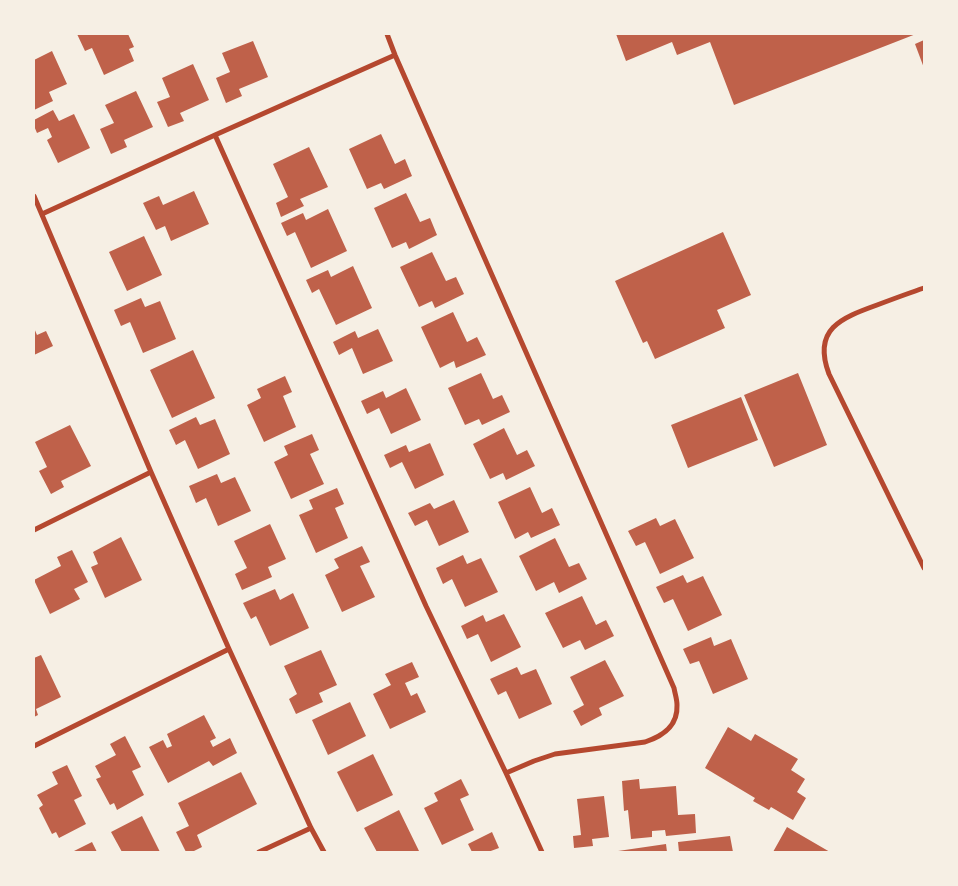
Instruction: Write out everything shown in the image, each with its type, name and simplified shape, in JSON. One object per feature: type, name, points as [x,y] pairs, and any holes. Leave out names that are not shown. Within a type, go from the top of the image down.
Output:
[{"type":"street","points":[[387,34],[674,688],[677,706],[669,729],[658,738],[645,742],[555,754],[506,773]]},
{"type":"street","points":[[42,214],[395,55]]},
{"type":"street","points":[[215,135],[426,606],[542,852]]},
{"type":"street","points":[[34,196],[151,472],[229,649],[311,828],[324,852]]},
{"type":"street","points":[[924,288],[842,320],[836,324],[828,335],[824,348],[829,374],[924,568]]},
{"type":"street","points":[[34,530],[151,472]]},
{"type":"street","points":[[34,746],[229,649]]},
{"type":"street","points":[[259,852],[311,828]]},
{"type":"building","points":[[77,34],[128,34],[134,47],[129,49],[134,61],[104,75],[92,48],[85,51]]},
{"type":"building","points":[[616,34],[916,34],[734,105],[710,42],[677,55],[672,42],[626,61]]},
{"type":"building","points":[[924,40],[924,68],[915,44]]},
{"type":"building","points":[[253,41],[268,77],[239,89],[242,96],[226,103],[216,78],[230,72],[222,53]]},
{"type":"building","points":[[52,51],[67,84],[49,92],[53,101],[34,110],[34,60]]},
{"type":"building","points":[[193,64],[209,100],[180,113],[184,121],[168,127],[157,102],[170,97],[162,78]]},
{"type":"building","points":[[136,91],[153,127],[124,140],[127,147],[111,154],[100,129],[114,123],[105,105]]},
{"type":"building","points":[[53,110],[59,121],[74,114],[90,148],[58,163],[47,140],[52,137],[48,128],[37,133],[34,126],[34,120]]},
{"type":"building","points":[[381,134],[395,164],[405,159],[412,176],[384,189],[381,183],[367,189],[349,149]]},
{"type":"building","points":[[309,147],[328,187],[300,199],[304,206],[281,217],[276,203],[288,197],[273,164]]},
{"type":"building","points":[[194,191],[209,224],[171,241],[165,226],[156,230],[143,203],[159,196],[163,205]]},
{"type":"building","points":[[406,193],[420,222],[430,218],[437,235],[409,249],[406,242],[392,248],[374,208]]},
{"type":"building","points":[[328,209],[347,251],[311,268],[295,232],[287,236],[281,223],[303,213],[306,220]]},
{"type":"building","points":[[723,232],[751,295],[717,310],[725,328],[655,359],[647,341],[643,343],[615,281]]},
{"type":"building","points":[[144,236],[162,275],[127,291],[109,252]]},
{"type":"building","points":[[432,252],[446,281],[456,277],[464,294],[435,308],[432,301],[419,307],[400,267]]},
{"type":"building","points":[[353,266],[372,308],[336,325],[319,289],[312,293],[306,280],[328,270],[331,277]]},
{"type":"building","points":[[141,298],[145,307],[160,301],[176,339],[143,353],[130,322],[121,326],[114,310]]},
{"type":"building","points":[[453,312],[467,342],[477,337],[486,355],[456,368],[454,361],[440,368],[421,327]]},
{"type":"building","points":[[34,328],[37,335],[46,331],[53,346],[34,355]]},
{"type":"building","points":[[378,329],[393,361],[363,374],[352,348],[339,355],[333,342],[355,331],[358,338]]},
{"type":"building","points":[[193,350],[215,398],[172,418],[150,370]]},
{"type":"building","points":[[481,373],[493,399],[502,395],[510,412],[482,425],[479,419],[465,425],[448,388]]},
{"type":"building","points":[[798,373],[827,445],[774,467],[744,395]]},
{"type":"building","points":[[285,376],[292,392],[283,396],[296,427],[264,442],[247,405],[261,398],[257,389]]},
{"type":"building","points":[[406,388],[421,420],[391,434],[379,408],[367,414],[361,401],[383,391],[386,398]]},
{"type":"building","points":[[741,397],[758,440],[688,468],[671,425]]},
{"type":"building","points":[[196,417],[200,425],[215,419],[230,454],[198,469],[185,440],[176,445],[169,430]]},
{"type":"building","points":[[70,425],[91,466],[61,481],[64,487],[51,494],[39,471],[47,467],[35,442]]},
{"type":"building","points":[[504,428],[517,455],[527,450],[535,466],[506,480],[503,473],[490,479],[473,444]]},
{"type":"building","points":[[312,434],[319,450],[310,454],[324,484],[291,499],[274,462],[288,455],[284,446]]},
{"type":"building","points":[[430,443],[444,475],[415,489],[402,462],[390,468],[384,455],[406,445],[409,452]]},
{"type":"building","points":[[217,474],[221,483],[235,477],[251,511],[218,526],[206,498],[196,503],[189,486]]},
{"type":"building","points":[[530,487],[542,513],[552,508],[560,525],[531,538],[528,532],[515,539],[498,502]]},
{"type":"building","points":[[337,488],[344,504],[335,508],[348,538],[316,553],[299,515],[313,509],[309,500]]},
{"type":"building","points":[[454,500],[469,532],[439,546],[427,520],[415,526],[408,513],[430,503],[434,509]]},
{"type":"building","points":[[656,518],[660,526],[675,519],[694,558],[660,574],[645,542],[636,546],[628,531]]},
{"type":"building","points":[[270,524],[286,559],[268,567],[272,577],[242,590],[235,574],[247,568],[234,541]]},
{"type":"building","points":[[121,537],[142,580],[105,598],[91,567],[98,564],[93,552]]},
{"type":"building","points":[[555,538],[569,567],[579,563],[587,579],[559,593],[554,582],[536,591],[519,556]]},
{"type":"building","points":[[362,546],[370,562],[360,566],[375,597],[342,612],[325,575],[339,568],[334,559]]},
{"type":"building","points":[[72,550],[88,582],[74,589],[80,599],[50,614],[34,580],[61,566],[57,557]]},
{"type":"building","points":[[463,555],[467,564],[481,558],[498,592],[465,607],[452,579],[443,584],[436,568]]},
{"type":"building","points":[[683,575],[687,583],[703,576],[722,615],[688,631],[673,599],[664,603],[656,587]]},
{"type":"building","points":[[275,589],[280,600],[293,593],[309,628],[270,646],[256,616],[251,619],[243,603]]},
{"type":"building","points":[[582,596],[596,625],[606,620],[614,636],[585,650],[580,640],[563,648],[545,613]]},
{"type":"building","points":[[504,614],[521,647],[491,662],[478,634],[467,639],[461,626],[483,615],[486,622]]},
{"type":"building","points":[[711,637],[714,646],[731,639],[748,679],[713,694],[699,661],[690,664],[683,649]]},
{"type":"building","points":[[321,650],[337,685],[319,693],[323,702],[296,714],[289,699],[297,694],[284,666]]},
{"type":"building","points":[[41,655],[61,697],[36,709],[38,715],[34,717],[34,658]]},
{"type":"building","points":[[605,660],[624,696],[599,708],[602,715],[581,726],[573,711],[584,705],[570,677]]},
{"type":"building","points":[[412,662],[419,677],[405,683],[411,696],[417,693],[426,712],[390,729],[373,694],[391,685],[385,674]]},
{"type":"building","points":[[517,667],[521,675],[536,669],[552,704],[519,719],[506,691],[498,695],[490,679]]},
{"type":"building","points":[[350,702],[366,736],[328,755],[312,720]]},
{"type":"building","points":[[204,715],[216,738],[210,741],[213,747],[230,738],[237,753],[213,766],[209,761],[168,783],[149,747],[163,740],[167,748],[172,746],[167,734]]},
{"type":"building","points":[[728,727],[751,741],[755,734],[798,759],[791,770],[805,779],[797,792],[806,798],[793,820],[771,807],[769,810],[753,801],[755,798],[705,768]]},
{"type":"building","points":[[125,736],[141,767],[132,771],[144,795],[117,810],[114,803],[110,805],[96,779],[101,777],[95,766],[116,755],[110,744]]},
{"type":"building","points":[[373,754],[393,795],[357,812],[337,772]]},
{"type":"building","points":[[67,765],[82,796],[74,800],[86,824],[59,838],[56,832],[52,834],[39,808],[43,805],[37,795],[58,784],[52,772]]},
{"type":"building","points":[[241,772],[257,804],[197,835],[202,847],[192,852],[186,852],[176,832],[189,826],[178,803]]},
{"type":"building","points":[[461,779],[469,795],[460,799],[474,830],[442,845],[424,808],[438,801],[434,793]]},
{"type":"building","points":[[639,779],[640,789],[676,786],[678,815],[695,814],[696,833],[666,836],[665,830],[652,831],[652,837],[631,839],[628,810],[624,811],[622,781]]},
{"type":"building","points":[[604,796],[609,837],[592,839],[593,846],[574,848],[573,836],[581,835],[577,799]]},
{"type":"building","points":[[399,810],[419,851],[377,852],[364,828]]},
{"type":"building","points":[[142,816],[160,852],[122,852],[111,832]]},
{"type":"building","points":[[787,827],[830,852],[773,852]]},
{"type":"building","points":[[492,832],[499,848],[488,852],[472,852],[468,844]]},
{"type":"building","points":[[730,836],[733,852],[679,852],[678,842]]},
{"type":"building","points":[[92,842],[97,852],[72,852]]},
{"type":"building","points":[[666,844],[667,852],[618,852],[618,851]]}]
